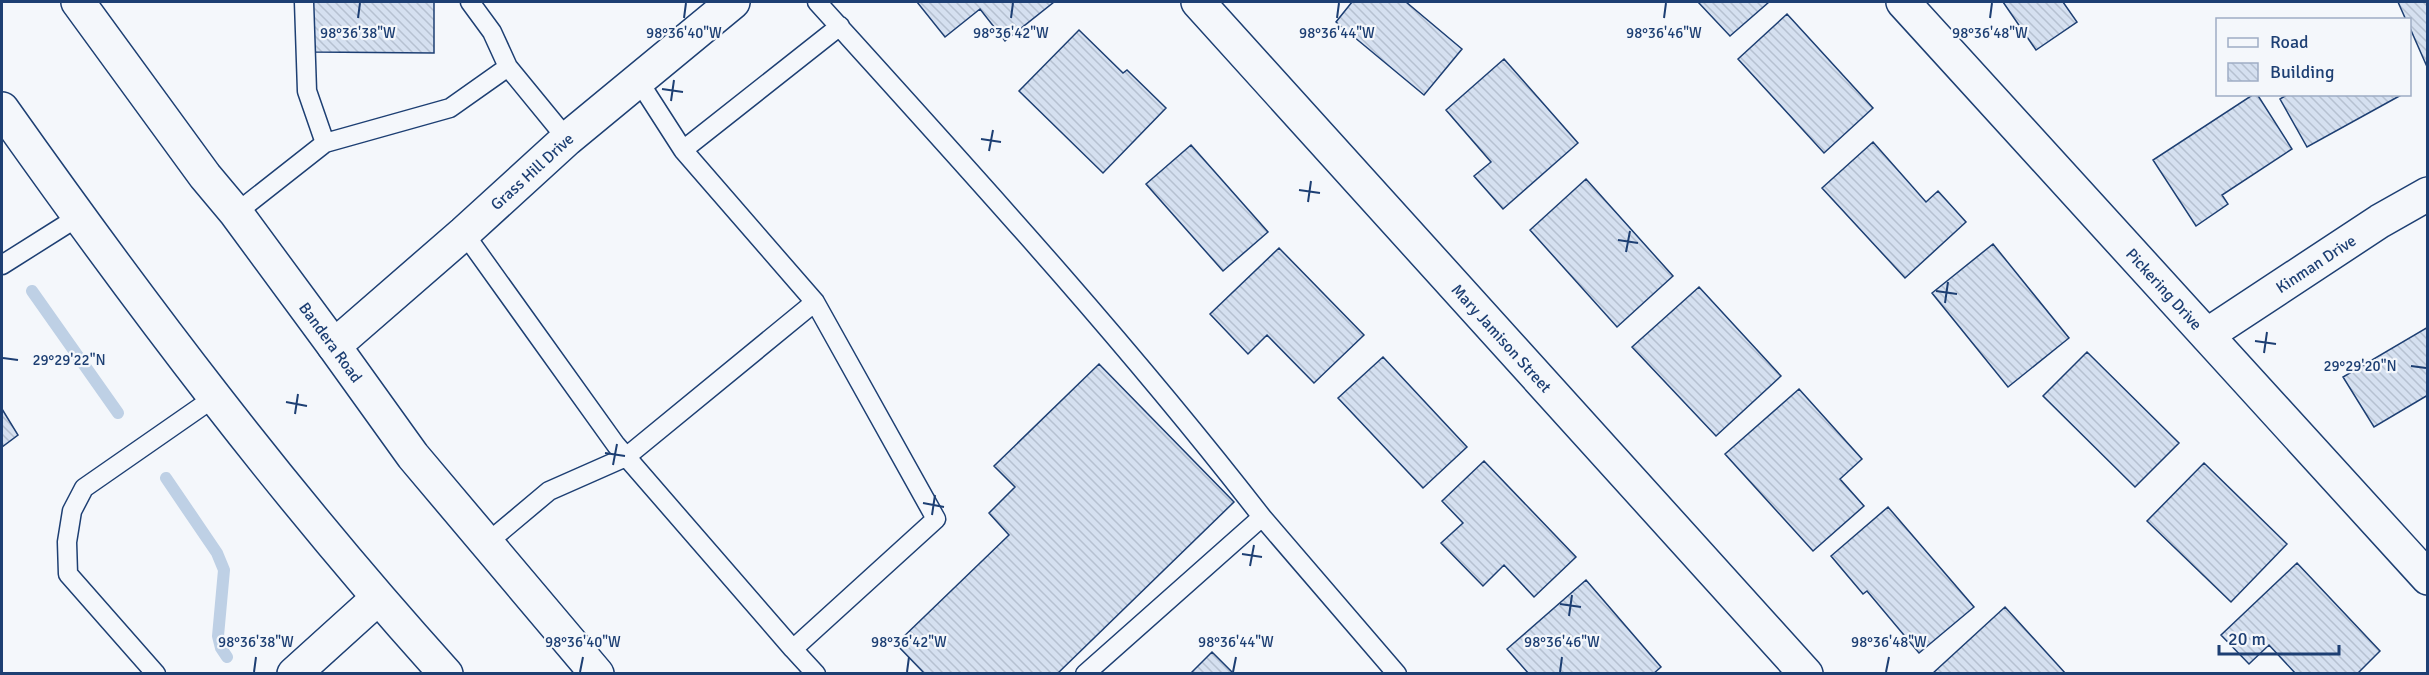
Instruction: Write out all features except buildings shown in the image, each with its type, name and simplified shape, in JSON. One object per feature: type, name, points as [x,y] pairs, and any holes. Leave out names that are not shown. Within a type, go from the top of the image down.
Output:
[{"type":"street","name":"Bandera Road","points":[[78,2],[205,176],[236,213],[413,456],[597,674]]},
{"type":"street","name":"Grass Hill Drive","points":[[334,346],[567,140],[733,2]]},
{"type":"street","name":"Mary Jamison Street","points":[[1198,2],[1806,674]]},
{"type":"street","name":"Pickering Drive","points":[[1903,2],[2427,578]]},
{"type":"street","points":[[2,109],[78,217],[215,398],[378,598],[446,674]]},
{"type":"street","name":"Kinman Drive","points":[[2207,335],[2380,220],[2427,195]]},
{"type":"street","points":[[294,674],[378,598]]},
{"type":"lane","points":[[304,2],[307,91],[325,143]]},
{"type":"lane","points":[[470,2],[492,32],[508,67],[567,140]]},
{"type":"lane","points":[[817,2],[1011,219],[1200,436],[1262,517],[1397,674]]},
{"type":"lane","points":[[682,150],[840,26]]},
{"type":"lane","points":[[236,213],[325,143],[450,108],[508,67]]},
{"type":"lane","points":[[638,80],[682,150],[815,302],[936,519],[793,649]]},
{"type":"lane","points":[[2,265],[78,217]]},
{"type":"lane","points":[[464,233],[626,457],[816,674]]},
{"type":"lane","points":[[487,543],[549,491],[626,457],[815,302]]},
{"type":"lane","points":[[156,674],[68,574],[67,542],[72,511],[84,488],[215,398]]},
{"type":"lane","points":[[1085,674],[1262,517]]},
{"type":"waterway","points":[[32,291],[118,413]]},
{"type":"waterway","points":[[166,478],[217,553],[224,570],[218,636],[221,648],[227,657]]}]
